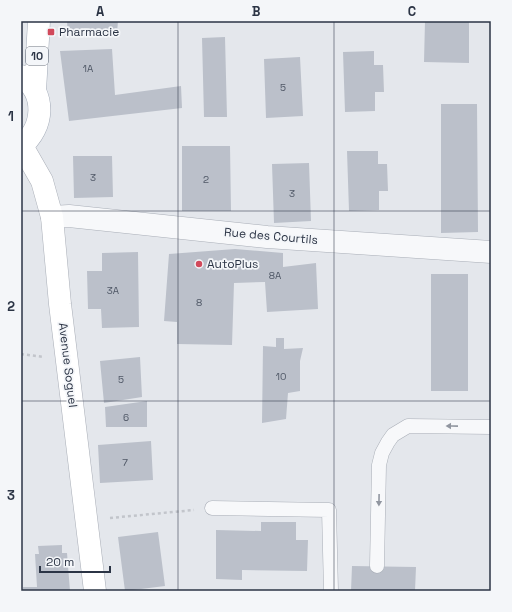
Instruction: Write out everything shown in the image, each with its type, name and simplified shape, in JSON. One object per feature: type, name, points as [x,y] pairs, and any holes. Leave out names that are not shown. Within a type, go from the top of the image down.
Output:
[{"type":"street","name":"10","points":[[28,83],[39,21]]},
{"type":"street","points":[[22,146],[31,137],[37,127],[40,115],[39,102],[28,83]]},
{"type":"street","name":"Avenue Soguel","points":[[22,146],[42,181],[52,217],[60,304],[87,520],[94,591]]},
{"type":"street","name":"Rue des Courtils","points":[[52,217],[69,216],[267,237],[491,252]]},
{"type":"lane","points":[[377,566],[379,465],[382,453],[388,442],[397,432],[408,426],[491,427]]},
{"type":"lane","points":[[212,508],[328,510],[331,591]]},
{"type":"path","points":[[87,520],[212,508]]},
{"type":"building","points":[[67,21],[118,21],[117,33],[68,37]]},
{"type":"building","points":[[425,21],[469,21],[469,63],[424,62]]},
{"type":"building","points":[[225,37],[227,117],[204,117],[202,38]]},
{"type":"building","points":[[112,49],[115,95],[181,86],[182,108],[69,121],[60,51]]},
{"type":"building","points":[[374,51],[374,65],[383,65],[384,92],[375,92],[375,111],[345,112],[343,52]]},
{"type":"building","points":[[300,57],[303,116],[266,118],[264,59]]},
{"type":"building","points":[[441,104],[477,104],[478,232],[441,233]]},
{"type":"building","points":[[182,146],[230,146],[231,211],[182,211]]},
{"type":"building","points":[[347,151],[378,151],[378,164],[387,164],[388,191],[379,191],[379,210],[349,211]]},
{"type":"building","points":[[73,156],[112,156],[113,197],[74,198]]},
{"type":"building","points":[[309,163],[311,221],[274,223],[272,164]]},
{"type":"building","points":[[235,249],[283,253],[283,267],[316,263],[318,309],[267,312],[265,282],[234,283],[232,345],[177,344],[177,322],[164,321],[169,254]]},
{"type":"building","points":[[138,252],[139,327],[102,328],[101,309],[88,309],[87,271],[102,271],[102,253]]},
{"type":"building","points":[[431,274],[468,274],[468,391],[431,391]]},
{"type":"building","points":[[276,338],[284,338],[284,349],[303,348],[300,361],[300,391],[288,393],[286,419],[262,423],[263,346],[276,347]]},
{"type":"building","points":[[140,357],[142,397],[104,403],[100,361]]},
{"type":"building","points":[[147,401],[147,427],[106,427],[105,407]]},
{"type":"building","points":[[151,441],[153,480],[100,483],[98,445]]},
{"type":"building","points":[[261,522],[296,522],[296,540],[308,540],[307,571],[242,570],[242,580],[216,579],[216,530],[261,531]]},
{"type":"building","points":[[158,532],[165,586],[125,591],[118,537]]},
{"type":"building","points":[[62,545],[62,553],[67,553],[70,591],[23,591],[23,587],[37,587],[35,554],[39,554],[38,546]]},
{"type":"building","points":[[352,566],[416,567],[415,591],[351,591]]},
{"type":"place","name":"Pharmacie","points":[[51,32]]},
{"type":"place","name":"AutoPlus","points":[[199,264]]}]
